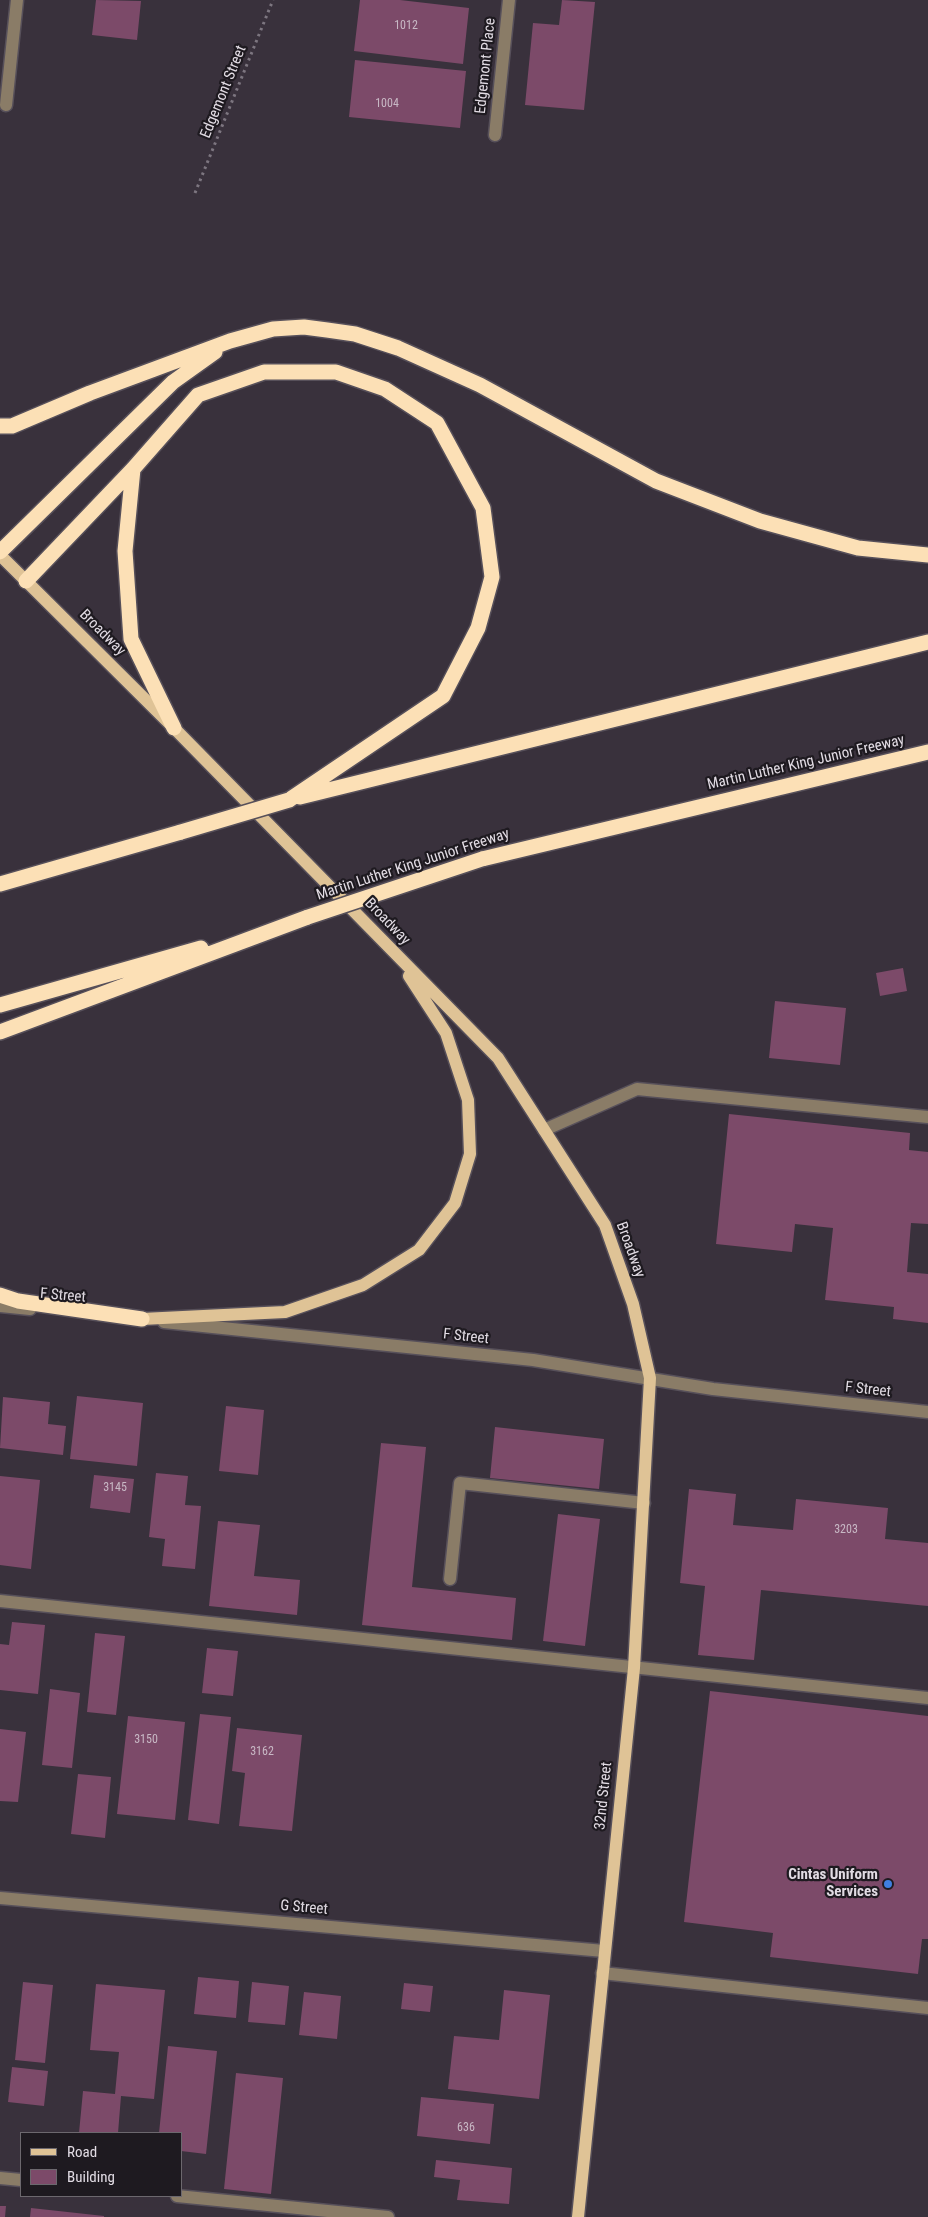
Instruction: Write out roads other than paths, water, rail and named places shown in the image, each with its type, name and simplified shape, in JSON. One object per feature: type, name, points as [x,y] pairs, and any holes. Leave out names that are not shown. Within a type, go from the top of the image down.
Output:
[{"type":"highway","points":[[0,426],[12,426],[90,393],[230,341],[274,329],[296,328],[355,334],[398,348],[480,385],[656,481],[760,522],[858,548],[928,555]]},
{"type":"highway","points":[[0,553],[173,382],[230,341]]},
{"type":"highway","points":[[26,581],[133,469],[198,395],[264,372],[336,372],[385,390],[436,423],[483,508],[492,577],[478,628],[443,696],[289,800]]},
{"type":"highway","points":[[133,469],[124,551],[131,639],[174,728]]},
{"type":"highway","points":[[0,884],[289,800],[928,642]]},
{"type":"highway","name":"Martin Luther King Junior Freeway","points":[[0,1005],[308,917],[482,859],[928,752]]},
{"type":"highway","points":[[0,1032],[308,917]]},
{"type":"highway","points":[[0,1295],[18,1301],[142,1319]]},
{"type":"main road","name":"Broadway","points":[[0,553],[498,1058],[605,1225],[633,1304],[650,1378]]},
{"type":"main road","points":[[142,1319],[285,1312],[363,1285],[418,1250],[455,1203],[470,1154],[468,1100],[446,1034],[396,955]]},
{"type":"main road","name":"32nd Street","points":[[578,2217],[634,1668],[650,1378]]},
{"type":"street","points":[[6,104],[17,0]]},
{"type":"street","name":"Edgemont Place","points":[[495,135],[509,0]]},
{"type":"street","points":[[544,1130],[637,1089],[928,1117]]},
{"type":"street","name":"F Street","points":[[0,1306],[532,1360],[713,1389],[928,1412]]},
{"type":"street","points":[[450,1579],[460,1484],[644,1503]]},
{"type":"street","points":[[0,1601],[928,1698]]},
{"type":"street","name":"G Street","points":[[0,1898],[604,1951]]},
{"type":"street","points":[[602,1972],[928,2008]]},
{"type":"street","points":[[0,2178],[20,2180]]},
{"type":"street","points":[[182,2196],[388,2217]]},
{"type":"place","name":"Cintas Uniform Services","points":[[888,1884]]}]
